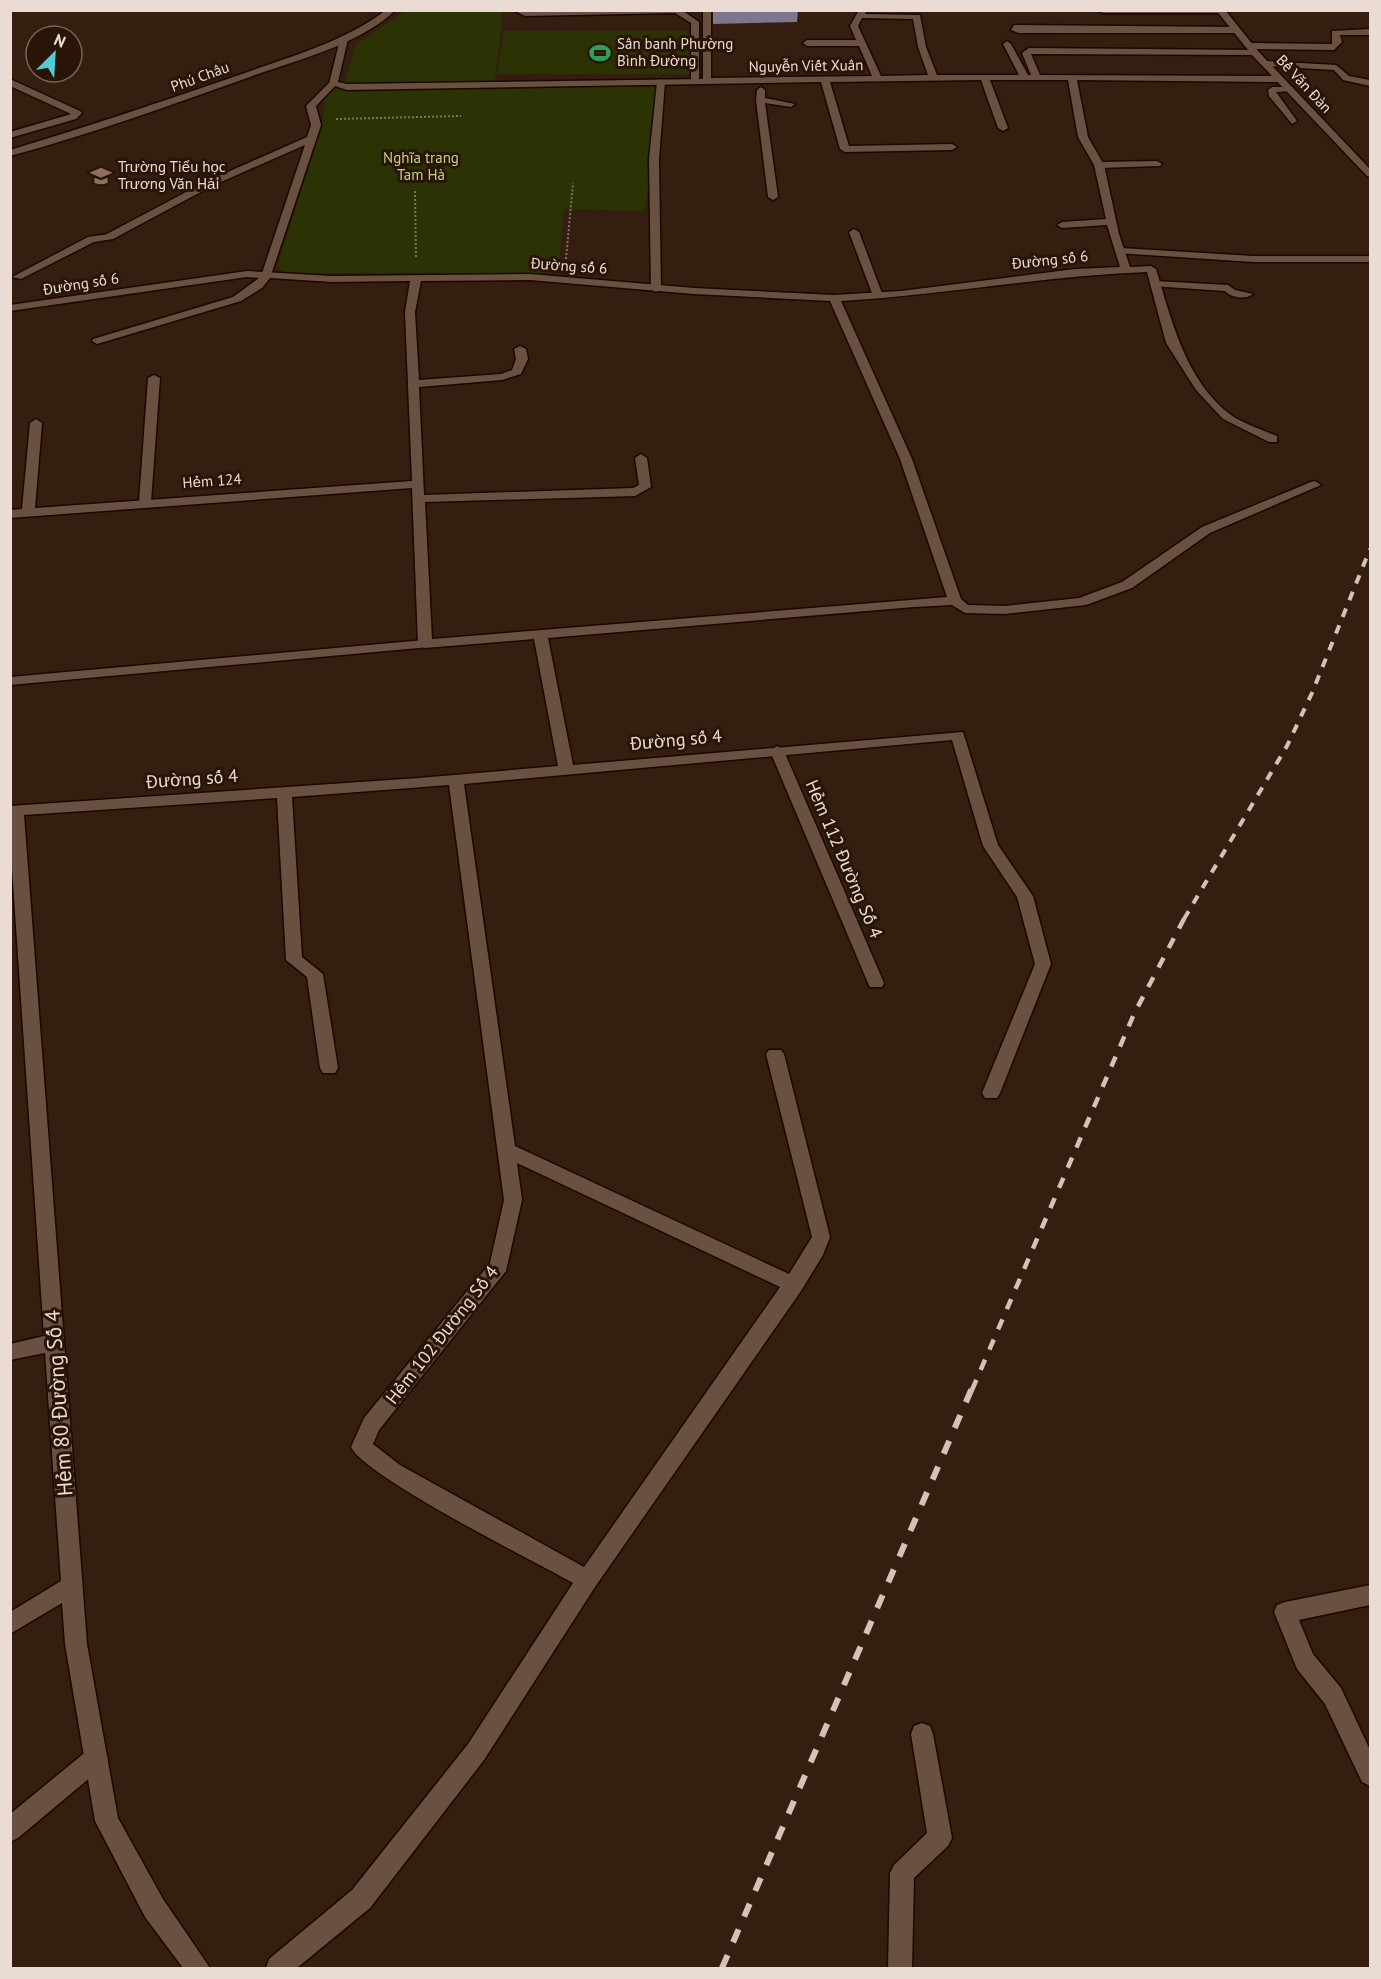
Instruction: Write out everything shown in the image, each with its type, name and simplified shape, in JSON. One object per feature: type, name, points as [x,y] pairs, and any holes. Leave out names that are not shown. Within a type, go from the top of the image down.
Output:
[{"type":"street","name":"Phú Châu","points":[[10,153],[127,118],[344,39],[364,30],[392,10]]},
{"type":"street","points":[[517,10],[525,14],[677,11],[695,22],[695,81]]},
{"type":"street","points":[[707,10],[707,81]]},
{"type":"street","points":[[1103,11],[1220,11]]},
{"type":"street","name":"Bế Văn Đàn","points":[[1220,11],[1253,50],[1371,174]]},
{"type":"street","points":[[878,79],[854,26],[862,13],[916,17],[922,47],[934,78]]},
{"type":"street","points":[[1014,28],[1019,30],[1237,30]]},
{"type":"street","points":[[1037,78],[1026,53],[1029,51],[1253,50],[1334,47],[1338,42],[1335,33],[1370,32]]},
{"type":"street","points":[[97,341],[237,299],[258,286],[266,276],[316,125],[312,106],[333,84],[344,39]]},
{"type":"street","points":[[807,43],[862,43]]},
{"type":"street","points":[[1006,44],[1024,78]]},
{"type":"street","points":[[1267,64],[1336,68],[1346,78],[1371,83]]},
{"type":"street","name":"Nguyễn Viết Xuân","points":[[333,84],[347,87],[934,78],[1280,79]]},
{"type":"street","points":[[985,78],[1003,128]]},
{"type":"street","points":[[1072,79],[1083,137],[1099,165],[1125,268]]},
{"type":"street","points":[[825,80],[845,149],[952,147]]},
{"type":"street","points":[[761,81],[760,100],[773,197]]},
{"type":"street","points":[[10,82],[77,113],[72,117],[10,135]]},
{"type":"street","points":[[656,288],[654,159],[661,82]]},
{"type":"street","points":[[1290,89],[1272,90],[1272,94],[1292,120]]},
{"type":"street","points":[[760,100],[791,104]]},
{"type":"street","points":[[13,280],[92,239],[108,237],[169,202],[232,171],[311,138]]},
{"type":"street","points":[[1099,165],[1157,164]]},
{"type":"street","points":[[1062,225],[1112,222]]},
{"type":"street","points":[[854,232],[878,296]]},
{"type":"street","points":[[1121,251],[1253,259],[1371,259]]},
{"type":"street","name":"Đường số 6","points":[[10,308],[239,275],[488,277],[834,298],[878,296],[1125,268],[1151,268],[1155,284]]},
{"type":"street","points":[[416,278],[410,312],[425,644]]},
{"type":"street","points":[[1248,294],[1232,293],[1228,288],[1155,284],[1172,343],[1200,388],[1227,417],[1273,439]]},
{"type":"street","points":[[834,298],[906,459],[955,601],[965,609],[1005,610],[1081,602],[1126,585],[1206,530],[1315,485]]},
{"type":"street","points":[[413,384],[502,377],[517,372],[522,359],[520,349]]},
{"type":"street","points":[[145,502],[154,378]]},
{"type":"street","points":[[28,512],[36,423]]},
{"type":"street","points":[[417,499],[635,492],[645,487],[641,458]]},
{"type":"street","name":"Hẻm 124","points":[[10,513],[416,484]]},
{"type":"street","points":[[10,681],[540,633],[955,601]]},
{"type":"street","points":[[540,633],[566,768]]},
{"type":"street","name":"Đường số 4","points":[[13,810],[456,779],[958,735],[991,846],[1025,896],[1044,964],[991,1093]]},
{"type":"street","name":"Hẻm 112 Đường Số 4","points":[[777,751],[876,982]]},
{"type":"street","name":"Hẻm 102 Đường Số 4","points":[[456,779],[513,1200],[498,1266],[371,1424],[361,1447],[393,1472],[587,1580]]},
{"type":"street","points":[[284,792],[294,960],[315,974],[329,1068]]},
{"type":"street","name":"Hẻm 80 Đường Số 4","points":[[13,810],[56,1342],[76,1644],[107,1821],[153,1908],[198,1968]]},
{"type":"street","points":[[278,1968],[362,1899],[476,1752],[587,1580],[794,1285],[816,1250],[821,1237],[775,1054]]},
{"type":"street","points":[[508,1151],[794,1285]]},
{"type":"street","points":[[10,1352],[56,1342]]},
{"type":"street","points":[[10,1624],[71,1587]]},
{"type":"street","points":[[1371,1594],[1285,1612],[1305,1660],[1333,1696],[1371,1774]]},
{"type":"street","points":[[900,1968],[902,1873],[939,1838],[922,1734]]},
{"type":"street","points":[[10,1830],[96,1758]]},
{"type":"path","points":[[315,120],[461,116]]},
{"type":"path","points":[[564,280],[573,183]]},
{"type":"path","points":[[415,191],[416,278]]},
{"type":"green space","name":"Nghĩa trang Tam Hà","points":[[406,11],[503,11],[494,87],[660,87],[645,211],[564,209],[558,273],[286,273],[277,268],[322,125],[326,89],[346,80],[356,44]]},
{"type":"green space","name":"Sân banh Phường Bình Đường","points":[[504,31],[700,31],[701,74],[497,74]]},
{"type":"railway","points":[[1184,919],[1287,746],[1312,693],[1370,549]]},
{"type":"railway","points":[[972,1390],[1134,1014],[1185,917]]},
{"type":"railway","points":[[722,1968],[972,1388]]},
{"type":"place","name":"Sân banh Phường Bình Đường","points":[[600,53]]},
{"type":"place","name":"Trường Tiểu học Trương Văn Hải","points":[[101,176]]}]
